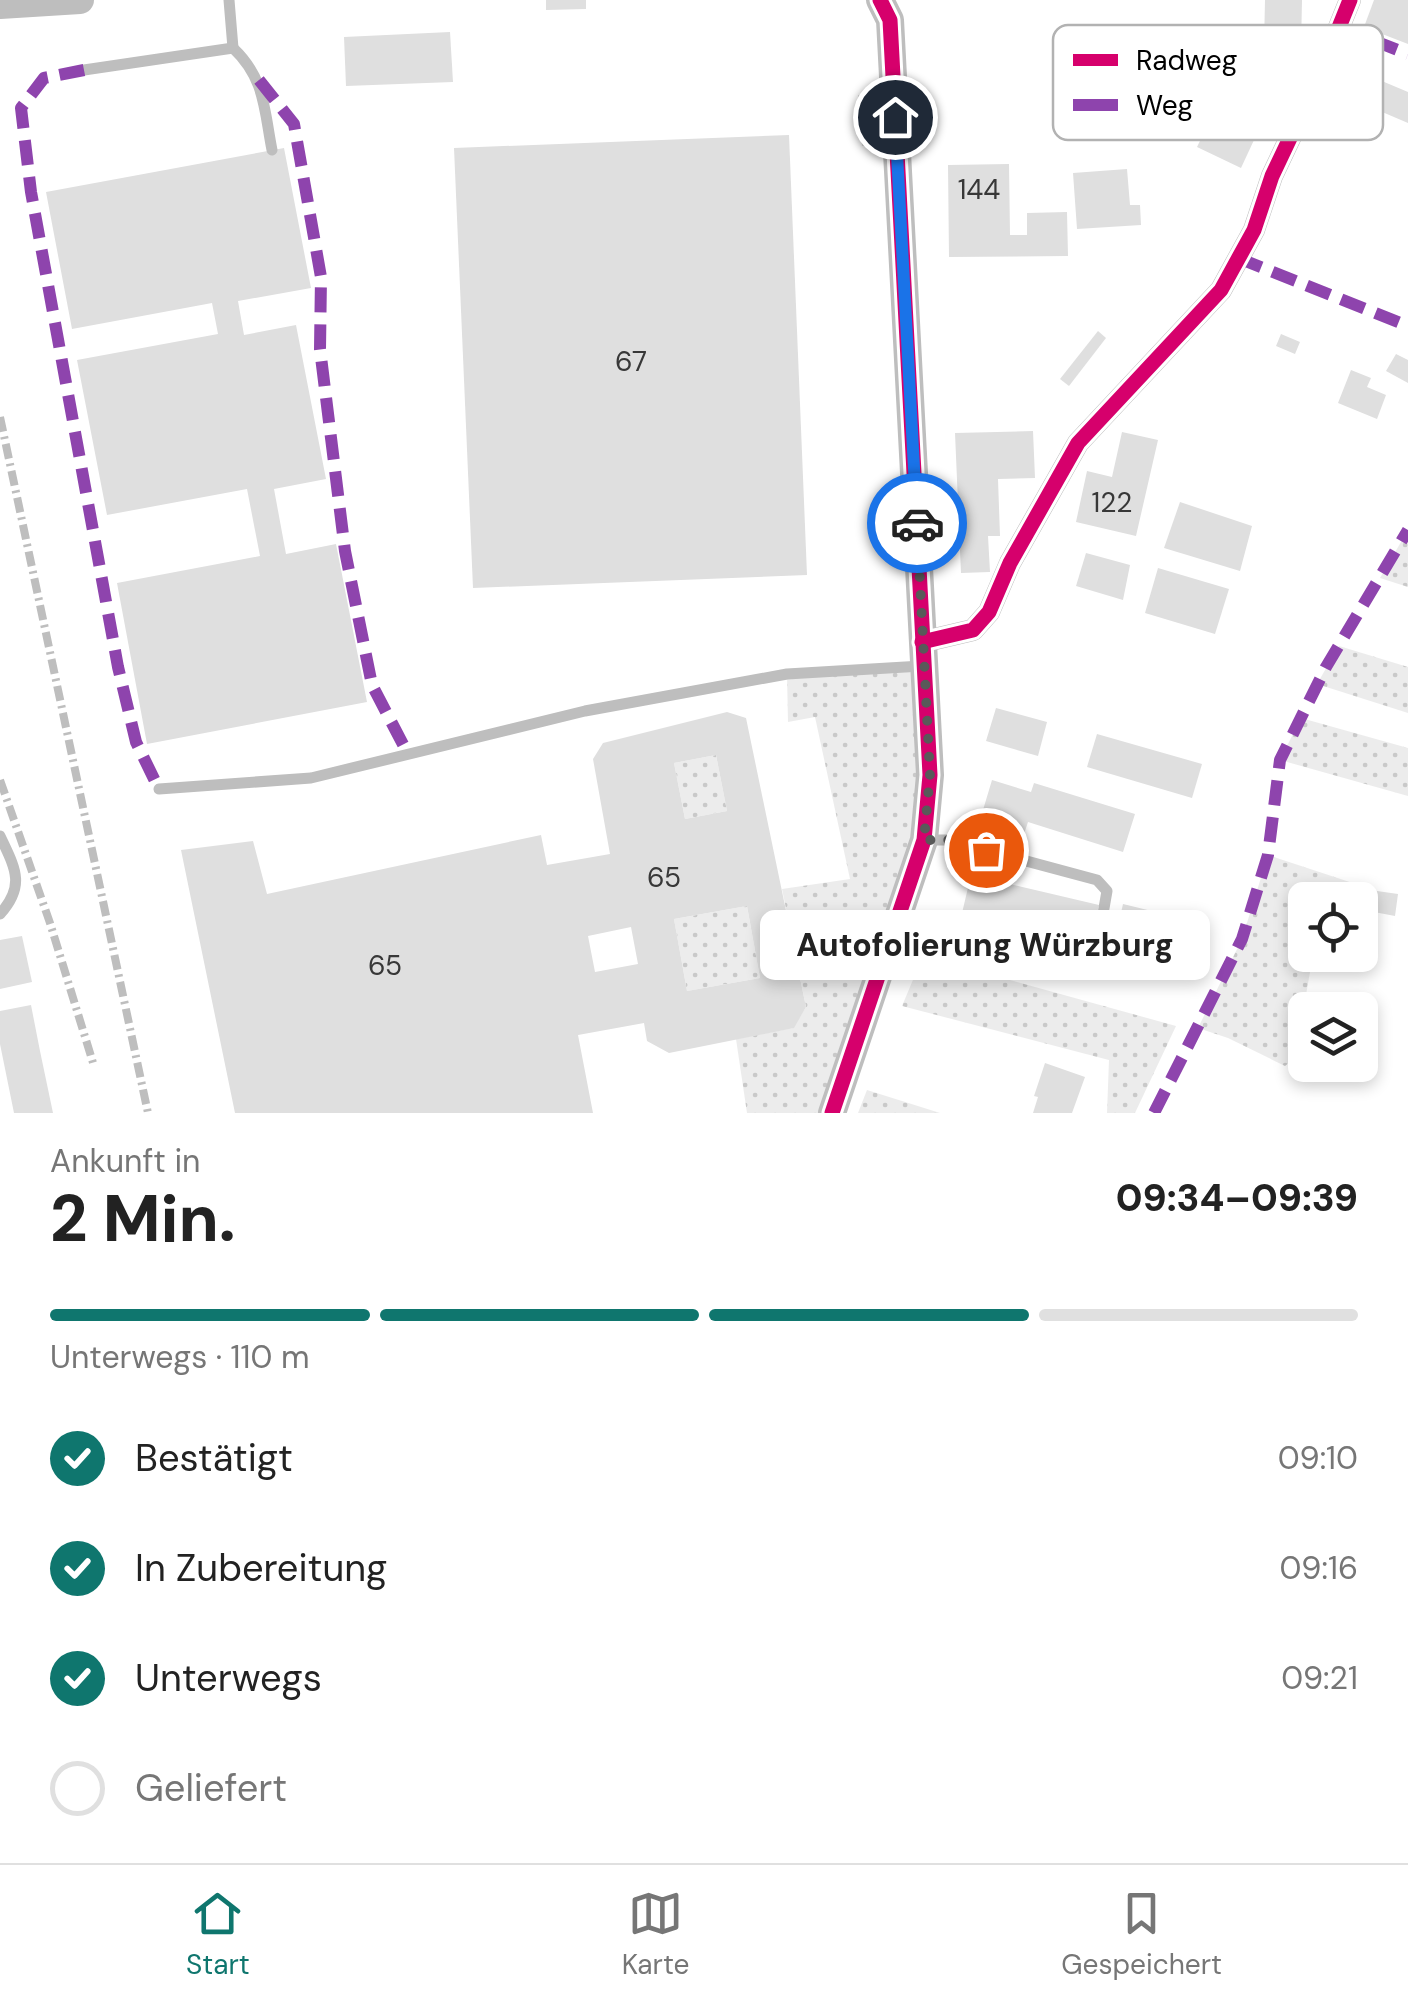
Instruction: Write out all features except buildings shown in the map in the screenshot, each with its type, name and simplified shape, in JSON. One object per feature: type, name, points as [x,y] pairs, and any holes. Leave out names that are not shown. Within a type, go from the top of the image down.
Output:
[{"type":"street","points":[[0,5],[80,0]]},
{"type":"street","points":[[832,1113],[924,840],[930,774],[890,20],[880,0]]},
{"type":"street","points":[[1340,25],[1350,0]]},
{"type":"street","points":[[922,654],[973,630],[989,612],[1010,563],[1078,443],[1220,290],[1254,230],[1289,140]]},
{"type":"lane","points":[[229,0],[233,48],[250,64],[259,80],[272,150]]},
{"type":"lane","points":[[84,70],[233,48]]},
{"type":"lane","points":[[159,789],[311,778],[585,711],[922,654]]},
{"type":"lane","points":[[0,836],[18,878],[14,898],[0,914]]},
{"type":"lane","points":[[924,840],[948,840],[1097,880],[1107,891],[1100,930]]},
{"type":"shaded area","points":[[1408,530],[1408,587],[1380,578]]},
{"type":"shaded area","points":[[1339,646],[1408,667],[1408,713],[1317,684]]},
{"type":"shaded area","points":[[922,666],[930,775],[832,1113],[747,1113],[736,1039],[793,1028],[806,1007],[782,889],[850,879],[815,717],[788,722],[787,674]]},
{"type":"shaded area","points":[[1301,718],[1408,748],[1408,796],[1280,760]]},
{"type":"shaded area","points":[[716,755],[727,811],[685,819],[674,763]]},
{"type":"shaded area","points":[[1268,855],[1350,882],[1288,882],[1288,972],[1310,972],[1306,992],[1288,992],[1285,1066],[1198,1028],[1242,939]]},
{"type":"shaded area","points":[[747,906],[760,978],[687,991],[674,919]]},
{"type":"shaded area","points":[[923,956],[1176,1026],[1135,1113],[1107,1113],[1109,1060],[902,1006]]},
{"type":"shaded area","points":[[867,1090],[940,1113],[858,1113]]},
{"type":"railway","points":[[0,417],[148,1113]]},
{"type":"railway","points":[[0,780],[94,1066]]},
{"type":"marked path","points":[[1383,44],[1408,54]]},
{"type":"marked path","points":[[84,70],[44,78],[21,108],[31,192],[118,667],[136,742],[159,789]]},
{"type":"marked path","points":[[259,80],[294,124],[321,277],[320,349],[345,551],[372,685],[408,754]]},
{"type":"marked path","points":[[1238,258],[1408,326]]},
{"type":"marked path","points":[[1154,1113],[1242,939],[1268,855],[1280,760],[1326,667],[1408,530]]},
{"type":"cycle path","points":[[832,1113],[924,840],[930,775],[890,20],[880,0]]},
{"type":"cycle path","points":[[1340,25],[1350,0]]},
{"type":"cycle path","points":[[922,642],[973,630],[989,612],[1010,563],[1078,443],[1221,290],[1254,230],[1289,140]]},
{"type":"way so far","points":[[917,523],[930,774],[924,840],[948,840],[986,850]]},
{"type":"place","name":"Autofolierung Würzburg","points":[[986,850]]},
{"type":"route","points":[[895,117],[917,523]]}]
